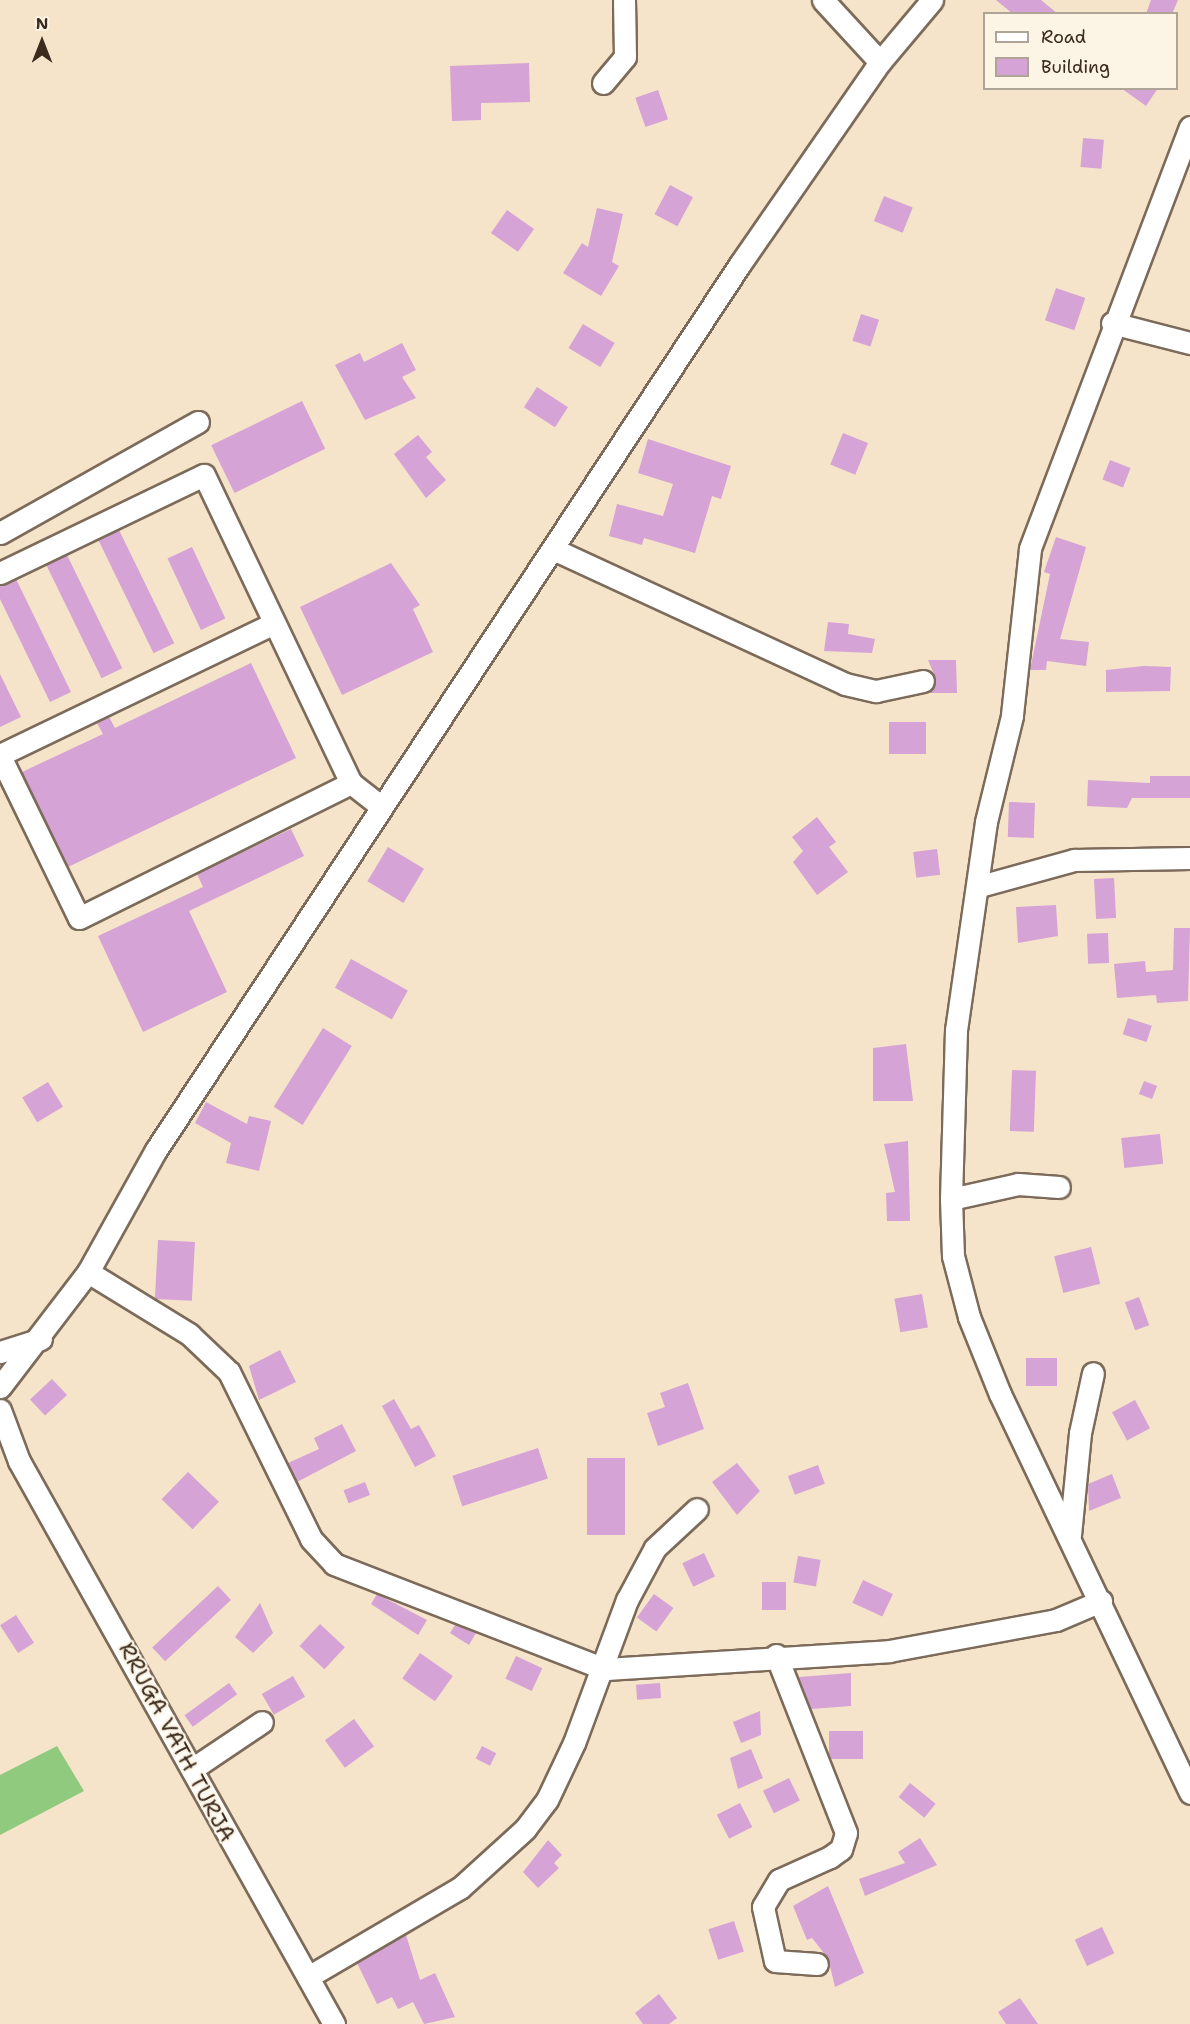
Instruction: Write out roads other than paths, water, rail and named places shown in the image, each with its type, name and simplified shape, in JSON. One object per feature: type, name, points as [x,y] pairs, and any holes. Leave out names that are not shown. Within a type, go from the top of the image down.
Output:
[{"type":"street","points":[[603,83],[625,57],[624,0]]},
{"type":"street","points":[[823,0],[880,62]]},
{"type":"street","points":[[0,1387],[42,1338],[88,1272],[156,1150],[553,549],[880,62],[932,0]]},
{"type":"street","points":[[1190,127],[1112,323],[1030,549],[1012,716],[986,822],[980,886],[956,1030],[951,1199],[953,1256],[969,1317],[1000,1394],[1101,1601],[1190,1793]]},
{"type":"street","points":[[1112,323],[1190,344]]},
{"type":"street","points":[[0,533],[198,422]]},
{"type":"street","points":[[0,573],[204,475],[351,783],[382,807]]},
{"type":"street","points":[[553,549],[845,684],[876,691],[923,681]]},
{"type":"street","points":[[274,623],[0,755],[79,918],[351,783]]},
{"type":"street","points":[[980,886],[1074,860],[1190,858]]},
{"type":"street","points":[[951,1199],[1018,1184],[1059,1187]]},
{"type":"street","points":[[88,1272],[189,1334],[230,1372],[311,1539],[334,1564],[605,1669],[776,1655],[889,1651],[974,1638],[1056,1620],[1101,1601]]},
{"type":"street","points":[[0,1352],[42,1338]]},
{"type":"street","points":[[1070,1536],[1080,1433],[1093,1373]]},
{"type":"street","name":"RRUGA VATH TURJA","points":[[0,1410],[19,1461],[334,2024]]},
{"type":"street","name":"RRUGA VATH TURJA","points":[[0,1449],[19,1461]]},
{"type":"street","points":[[308,1977],[460,1888],[525,1829],[547,1800],[605,1669],[627,1600],[655,1548],[697,1509]]},
{"type":"street","points":[[776,1655],[846,1833],[841,1849],[830,1857],[779,1880],[763,1907],[775,1961],[817,1964]]},
{"type":"street","points":[[192,1769],[262,1722]]}]
